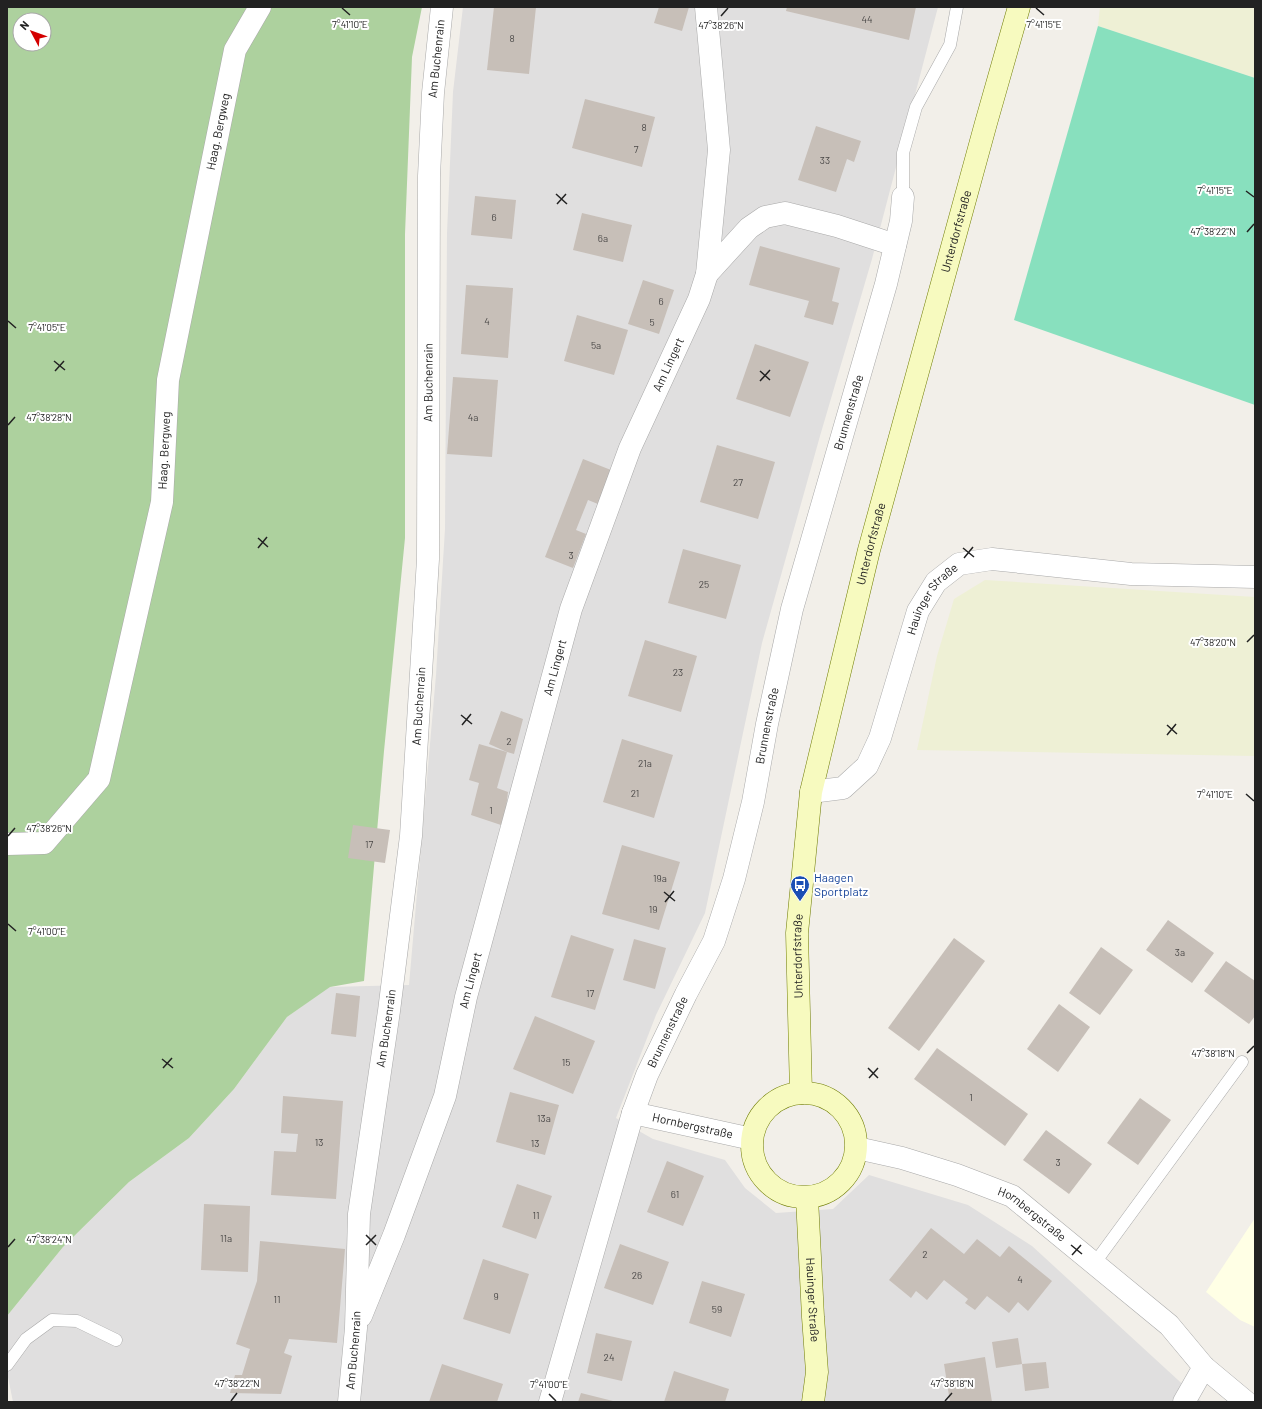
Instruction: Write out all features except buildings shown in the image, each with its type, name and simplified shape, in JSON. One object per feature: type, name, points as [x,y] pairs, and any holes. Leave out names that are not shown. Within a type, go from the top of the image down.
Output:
[{"type":"street","name":"Haag. Bergweg","points":[[7,844],[44,843],[99,779],[162,502],[168,380],[235,50],[260,7]]},
{"type":"street","name":"Am Buchenrain","points":[[349,1402],[356,1328],[359,1214],[389,1011],[412,836],[428,559],[429,176],[433,93],[442,7]]},
{"type":"street","name":"Am Lingert","points":[[356,1328],[394,1235],[445,1096],[466,997],[571,609],[630,448],[699,298],[708,274],[719,150],[706,7]]},
{"type":"street","name":"Unterdorfstraße","points":[[801,1093],[797,933],[811,792],[871,542],[1019,7]]},
{"type":"street","points":[[708,274],[750,228],[765,217],[785,213],[838,226],[895,245],[901,220],[903,197]]},
{"type":"street","name":"Brunnenstraße","points":[[550,1402],[633,1112],[647,1075],[686,994],[714,941],[734,879],[753,802],[767,724],[792,609],[886,284],[895,245]]},
{"type":"street","name":"Hauinger Straße","points":[[811,792],[843,788],[868,766],[880,738],[918,611],[936,582],[958,564],[992,559],[1131,574],[1255,577]]},
{"type":"street","points":[[801,1093],[822,1096],[841,1108],[854,1126],[857,1148],[850,1172],[832,1190],[807,1198],[784,1194],[765,1182],[754,1162],[752,1138],[760,1116],[778,1100],[801,1093]]},
{"type":"street","name":"Hornbergstraße","points":[[633,1112],[752,1138]]},
{"type":"street","name":"Hornbergstraße","points":[[857,1148],[902,1158],[957,1175],[1012,1196],[1169,1325],[1204,1367],[1246,1402]]},
{"type":"street","name":"Hauinger Straße","points":[[807,1198],[817,1372],[813,1402]]},
{"type":"street","points":[[1184,1402],[1204,1367]]},
{"type":"lane","points":[[903,197],[903,153],[916,107],[950,45],[957,7]]},
{"type":"lane","points":[[1094,1264],[1242,1062]]},
{"type":"lane","points":[[7,1365],[26,1339],[52,1320],[77,1321],[116,1340]]},
{"type":"shaded area","points":[[463,7],[938,7],[872,259],[820,436],[762,643],[705,913],[656,1015],[616,1118],[653,1139],[725,1160],[745,1188],[776,1213],[833,1209],[869,1175],[968,1205],[1032,1246],[1202,1402],[13,1402],[7,1372],[7,1316],[63,1247],[129,1182],[189,1138],[234,1089],[287,1017],[329,987],[409,985],[436,675],[445,529],[447,233],[453,92]]},
{"type":"shaded area","points":[[1100,7],[1255,7],[1255,78],[1098,26]]},
{"type":"shaded area","points":[[985,580],[1255,597],[1255,756],[917,750],[937,656],[954,599]]},
{"type":"shaded area","points":[[1255,1218],[1255,1327],[1240,1320],[1206,1292]]},
{"type":"green space","points":[[7,7],[422,7],[412,57],[405,234],[405,538],[384,751],[364,981],[330,987],[287,1017],[234,1089],[189,1138],[129,1182],[63,1247],[7,1316]]},
{"type":"green space","points":[[1098,26],[1255,78],[1255,405],[1014,320]]},
{"type":"place","name":"Haagen Sportplatz","points":[[800,902]]}]
